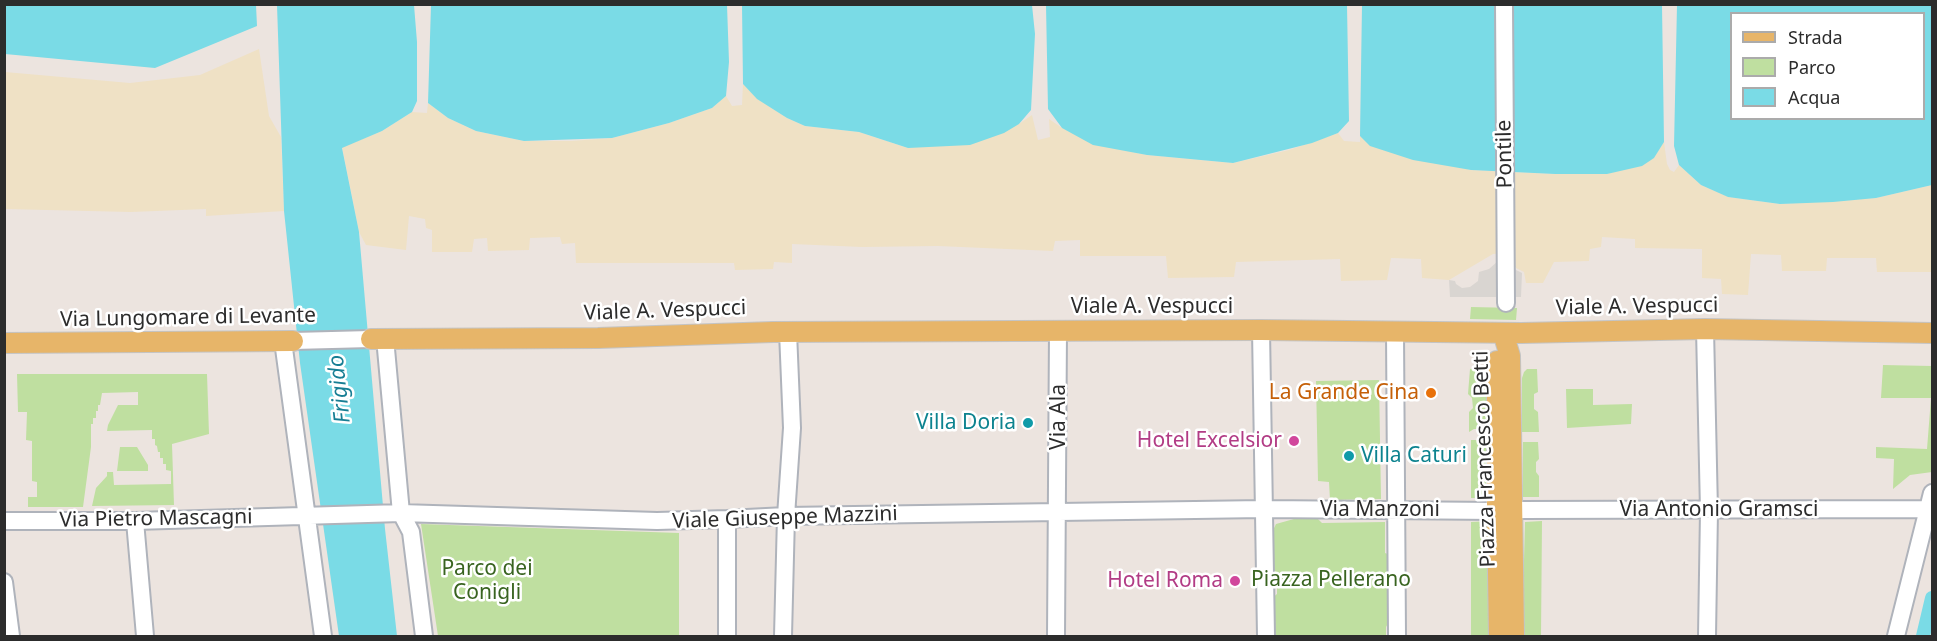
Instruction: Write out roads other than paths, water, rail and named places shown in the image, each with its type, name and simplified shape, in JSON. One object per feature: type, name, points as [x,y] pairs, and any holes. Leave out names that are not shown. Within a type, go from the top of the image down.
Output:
[{"type":"main road","name":"Viale A. Vespucci","points":[[378,339],[598,338],[788,332],[1261,330],[1503,333],[1705,329],[1932,333]]},
{"type":"main road","name":"Piazza Francesco Betti","points":[[1503,333],[1497,355],[1504,507],[1514,636]]},
{"type":"main road","name":"Via Lungomare di Levante","points":[[4,343],[288,341]]},
{"type":"main road","name":"Piazza Francesco Betti","points":[[1499,636],[1504,507]]},
{"type":"street","name":"Pontile","points":[[1504,4],[1506,303]]},
{"type":"street","points":[[1705,329],[1709,511],[1707,636]]},
{"type":"street","points":[[1261,330],[1266,636]]},
{"type":"street","name":"Via Ala","points":[[1056,636],[1058,331]]},
{"type":"street","points":[[783,636],[786,516],[792,428],[788,332]]},
{"type":"street","points":[[1395,332],[1397,636]]},
{"type":"street","points":[[378,339],[395,513],[411,532],[424,636]]},
{"type":"street","name":"Via Lungomare di Levante","points":[[288,341],[378,339]]},
{"type":"street","points":[[288,341],[314,517],[323,636]]},
{"type":"street","name":"Via Antonio Gramsci","points":[[1504,507],[1514,507],[1520,510],[1709,511],[1930,509]]},
{"type":"street","name":"Via Manzoni","points":[[1263,509],[1396,511],[1504,507]]},
{"type":"street","name":"Viale Giuseppe Mazzini","points":[[314,517],[395,513],[657,521],[1058,508],[1263,509]]},
{"type":"street","points":[[1896,636],[1930,509]]},
{"type":"street","name":"Via Pietro Mascagni","points":[[4,521],[314,517]]},
{"type":"street","points":[[727,636],[728,519]]},
{"type":"street","points":[[135,521],[145,636]]},
{"type":"street","points":[[4,582],[11,636]]},
{"type":"water","points":[[4,5],[256,5],[257,26],[155,68],[5,54]]},
{"type":"water","name":"Frigido","points":[[277,5],[414,5],[417,42],[417,101],[412,112],[382,131],[342,148],[359,232],[385,529],[397,636],[339,636],[300,363],[284,211]]},
{"type":"water","points":[[431,5],[727,5],[729,62],[726,96],[712,108],[669,123],[612,138],[524,141],[476,131],[448,118],[428,103]]},
{"type":"water","points":[[742,5],[1032,5],[1035,34],[1031,110],[1019,124],[1004,133],[970,145],[908,148],[859,132],[805,126],[787,118],[757,99],[743,84]]},
{"type":"water","points":[[1046,5],[1347,5],[1349,121],[1338,133],[1312,143],[1233,163],[1147,155],[1093,145],[1062,128],[1048,109]]},
{"type":"water","points":[[1362,5],[1662,5],[1664,142],[1654,158],[1642,166],[1607,174],[1471,170],[1413,160],[1370,146],[1360,136]]},
{"type":"water","points":[[1677,5],[1932,5],[1932,185],[1876,198],[1780,204],[1728,197],[1701,185],[1679,165],[1674,146]]},
{"type":"waterway","points":[[1923,636],[1932,598]]},
{"type":"place","name":"La Grande Cina","points":[[1431,393]]},
{"type":"place","name":"Villa Doria","points":[[1028,423]]},
{"type":"place","name":"Hotel Excelsior","points":[[1294,441]]},
{"type":"place","name":"Villa Caturi","points":[[1349,456]]},
{"type":"place","name":"Hotel Roma","points":[[1235,581]]},
{"type":"park label","name":"Piazza Pellerano","points":[[1331,580]]},
{"type":"park label","name":"Parco dei Conigli","points":[[487,581]]}]
